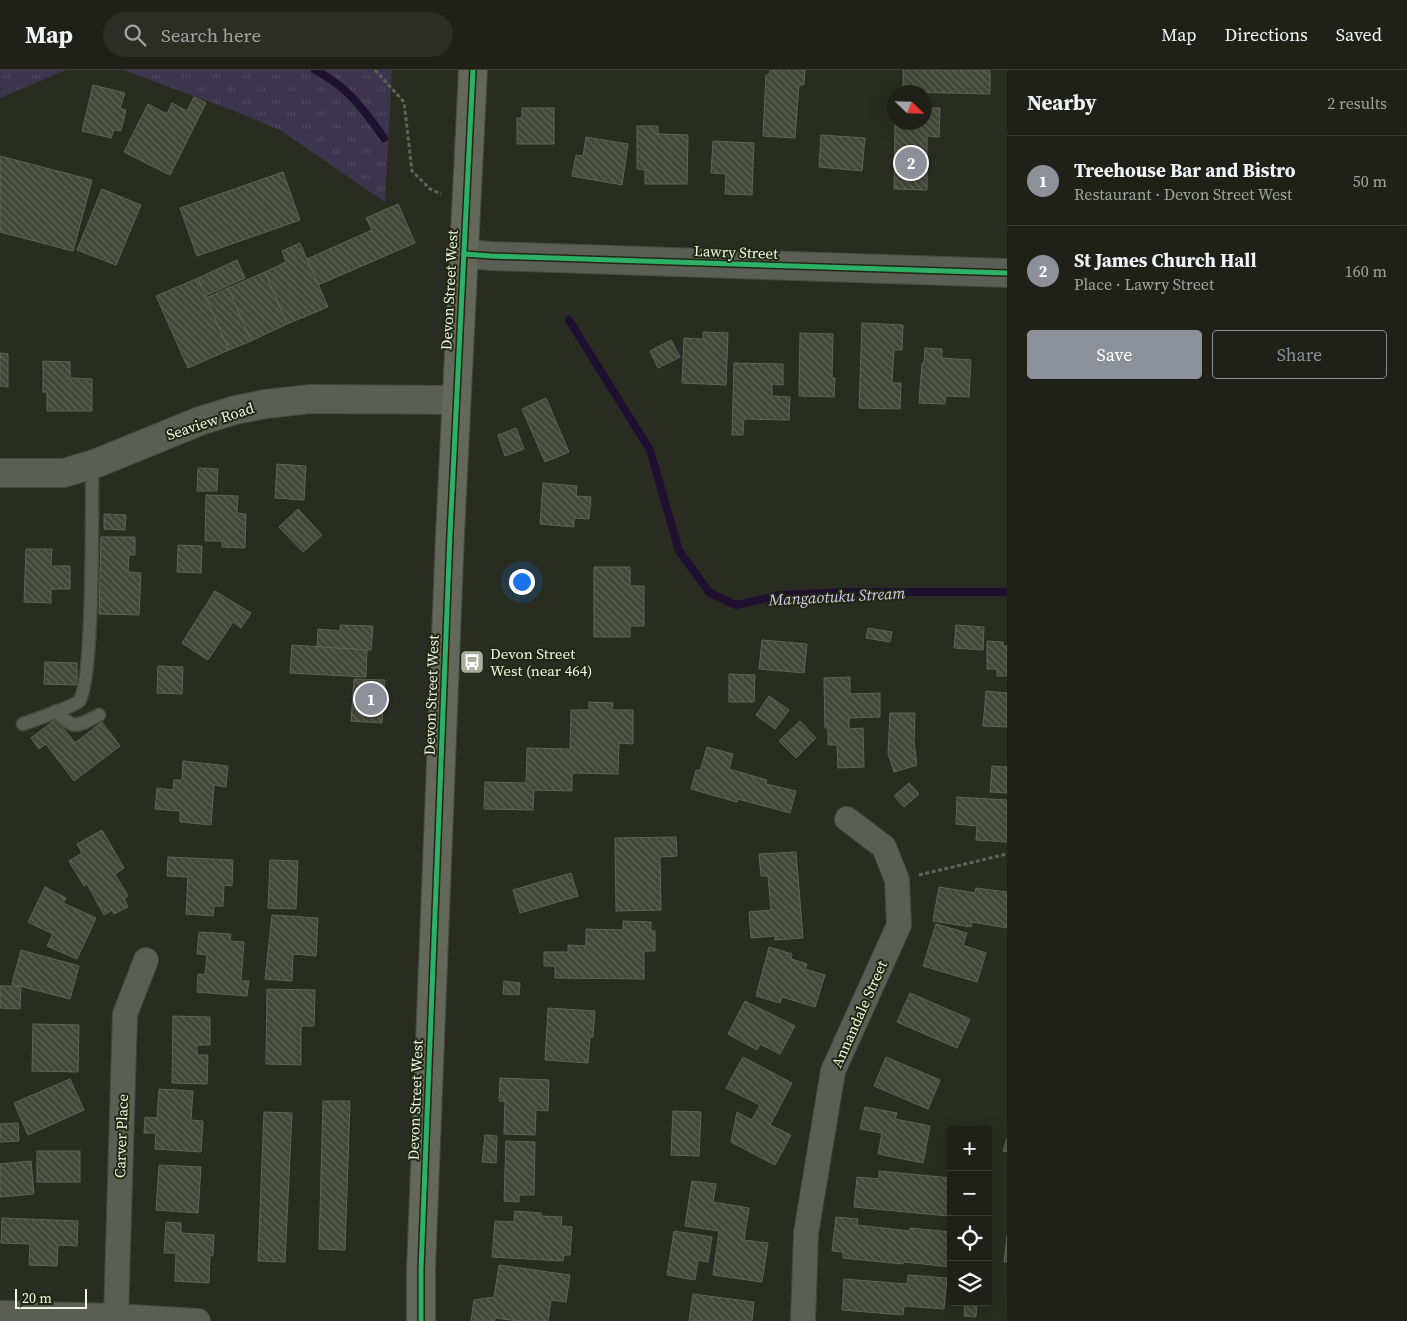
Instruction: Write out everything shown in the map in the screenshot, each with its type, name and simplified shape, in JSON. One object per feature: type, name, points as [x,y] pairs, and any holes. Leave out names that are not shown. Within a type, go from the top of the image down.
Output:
[{"type":"main road","name":"Devon Street West","points":[[421,1321],[420,1269],[455,400],[472,70]]},
{"type":"street","name":"Lawry Street","points":[[464,254],[500,257],[1007,273]]},
{"type":"street","name":"Seaview Road","points":[[0,473],[64,472],[92,464],[200,421],[235,410],[266,404],[310,399],[455,400]]},
{"type":"street","name":"Annandale Street","points":[[803,1321],[806,1233],[833,1071],[899,925],[897,880],[884,847],[846,819]]},
{"type":"street","name":"Carver Place","points":[[116,1316],[125,1014],[146,960]]},
{"type":"street","points":[[0,1313],[116,1316],[198,1321]]},
{"type":"lane","points":[[23,724],[77,703],[82,694],[85,682],[89,637],[92,464]]},
{"type":"lane","points":[[56,711],[67,723],[73,725],[81,724],[99,715]]},
{"type":"path","points":[[375,70],[404,102],[412,171],[430,189],[440,194],[466,199]]},
{"type":"path","points":[[897,880],[1007,854]]},
{"type":"green space","points":[[0,70],[66,70],[0,98]]},
{"type":"green space","points":[[123,70],[392,70],[385,202],[280,130]]},
{"type":"building","points":[[770,70],[805,70],[804,85],[799,85],[795,138],[763,136],[766,75],[769,75]]},
{"type":"building","points":[[903,70],[990,70],[990,94],[932,93],[932,85],[903,85]]},
{"type":"building","points":[[93,85],[125,93],[120,108],[126,110],[121,131],[114,130],[111,138],[82,131]]},
{"type":"building","points":[[194,97],[206,103],[170,175],[124,152],[148,104],[167,114],[172,103],[187,111]]},
{"type":"building","points":[[522,108],[554,108],[554,144],[517,144],[517,118],[522,118]]},
{"type":"building","points":[[932,108],[940,108],[939,137],[927,136],[927,190],[894,189],[895,130],[932,130]]},
{"type":"building","points":[[637,126],[658,126],[658,134],[688,135],[687,184],[645,184],[645,170],[637,169]]},
{"type":"building","points":[[821,135],[865,138],[862,171],[819,167]]},
{"type":"building","points":[[586,137],[628,144],[622,185],[572,176],[576,155],[583,156]]},
{"type":"building","points":[[713,141],[754,143],[752,195],[725,194],[726,174],[711,173]]},
{"type":"building","points":[[0,156],[92,180],[73,251],[0,232]]},
{"type":"building","points":[[283,172],[300,220],[197,256],[180,208]]},
{"type":"building","points":[[102,189],[141,205],[116,265],[77,250]]},
{"type":"building","points":[[398,204],[415,243],[318,285],[307,259],[372,230],[366,218]]},
{"type":"building","points":[[300,243],[328,307],[287,324],[265,272],[286,262],[282,251]]},
{"type":"building","points":[[237,260],[245,278],[205,296],[198,278]]},
{"type":"building","points":[[265,272],[287,324],[251,341],[228,288]]},
{"type":"building","points":[[198,278],[229,350],[188,368],[156,296]]},
{"type":"building","points":[[228,288],[251,341],[229,350],[206,298]]},
{"type":"building","points":[[862,323],[903,325],[902,350],[894,350],[892,383],[901,383],[900,409],[859,408]]},
{"type":"building","points":[[703,332],[728,333],[726,385],[682,383],[684,338],[703,339]]},
{"type":"building","points":[[800,333],[833,334],[832,378],[835,378],[834,397],[799,396]]},
{"type":"building","points":[[671,340],[680,357],[658,368],[650,351]]},
{"type":"building","points":[[925,348],[942,349],[942,358],[971,360],[969,397],[946,396],[945,404],[919,403]]},
{"type":"building","points":[[0,353],[8,354],[8,387],[0,386]]},
{"type":"building","points":[[43,361],[70,362],[70,378],[92,379],[92,411],[47,411],[47,392],[43,392]]},
{"type":"building","points":[[734,363],[783,364],[783,385],[772,384],[772,396],[790,397],[789,420],[744,419],[743,435],[732,435]]},
{"type":"building","points":[[546,398],[569,452],[545,462],[522,409]]},
{"type":"building","points":[[516,428],[524,449],[505,456],[498,435]]},
{"type":"building","points":[[277,464],[306,466],[304,500],[275,498]]},
{"type":"building","points":[[198,468],[218,469],[217,491],[197,491]]},
{"type":"building","points":[[543,483],[577,486],[576,496],[591,497],[589,519],[574,518],[574,527],[540,524]]},
{"type":"building","points":[[206,495],[238,496],[237,513],[246,514],[245,548],[222,547],[222,541],[205,541]]},
{"type":"building","points":[[298,509],[322,535],[303,552],[279,527]]},
{"type":"building","points":[[104,514],[126,515],[125,530],[104,529]]},
{"type":"building","points":[[101,537],[135,537],[135,555],[129,555],[128,572],[141,573],[139,615],[99,614]]},
{"type":"building","points":[[178,545],[202,546],[201,573],[177,572]]},
{"type":"building","points":[[26,549],[52,549],[51,566],[70,566],[70,589],[51,589],[51,603],[24,602]]},
{"type":"building","points":[[594,567],[630,567],[630,586],[644,586],[644,626],[630,626],[630,637],[594,637]]},
{"type":"building","points":[[215,591],[251,613],[241,628],[233,622],[208,660],[182,643]]},
{"type":"building","points":[[340,625],[373,626],[371,650],[317,647],[318,629],[340,631]]},
{"type":"building","points":[[956,625],[984,627],[983,650],[954,648]]},
{"type":"building","points":[[868,628],[892,632],[890,642],[866,638]]},
{"type":"building","points":[[762,640],[807,644],[804,673],[759,669]]},
{"type":"building","points":[[987,641],[1003,642],[1003,646],[1007,646],[1007,676],[997,676],[997,669],[987,669]]},
{"type":"building","points":[[292,645],[367,650],[366,677],[290,673]]},
{"type":"building","points":[[45,662],[77,663],[77,685],[44,684]]},
{"type":"building","points":[[158,666],[183,667],[182,694],[157,693]]},
{"type":"building","points":[[729,674],[755,675],[754,702],[729,702]]},
{"type":"building","points":[[850,677],[850,694],[880,693],[880,717],[849,718],[849,729],[863,728],[864,767],[838,768],[837,745],[828,745],[828,728],[825,728],[824,678]]},
{"type":"building","points":[[354,679],[385,680],[382,723],[351,721]]},
{"type":"building","points":[[986,691],[1007,693],[1007,727],[983,726]]},
{"type":"building","points":[[769,696],[789,710],[775,729],[756,715]]},
{"type":"building","points":[[589,702],[613,703],[612,710],[633,710],[633,744],[619,743],[618,774],[572,773],[572,791],[534,790],[533,810],[484,809],[485,782],[526,783],[527,748],[570,749],[571,710],[589,710]]},
{"type":"building","points":[[890,713],[915,713],[914,742],[917,765],[894,772],[888,753]]},
{"type":"building","points":[[56,719],[75,743],[102,722],[120,746],[74,781],[46,744],[39,749],[31,738]]},
{"type":"building","points":[[800,721],[816,738],[796,758],[779,741]]},
{"type":"building","points":[[707,747],[733,754],[729,769],[767,780],[766,784],[796,791],[790,813],[738,799],[737,802],[691,789],[696,770],[700,771]]},
{"type":"building","points":[[183,761],[228,766],[226,787],[214,785],[211,825],[180,822],[180,811],[155,809],[157,788],[173,790],[174,780],[182,780]]},
{"type":"building","points":[[992,766],[1007,767],[1007,793],[990,792]]},
{"type":"building","points":[[909,783],[919,794],[904,807],[894,796]]},
{"type":"building","points":[[957,797],[1007,800],[1007,842],[976,840],[977,826],[956,824]]},
{"type":"building","points":[[102,830],[124,868],[115,874],[128,896],[124,898],[128,907],[114,914],[112,910],[104,915],[87,884],[84,886],[69,861],[82,853],[77,844]]},
{"type":"building","points":[[676,837],[677,856],[660,857],[661,910],[616,911],[615,838]]},
{"type":"building","points":[[796,852],[803,938],[775,940],[775,936],[751,938],[749,912],[771,910],[768,876],[761,876],[759,854]]},
{"type":"building","points":[[168,857],[233,860],[232,886],[224,885],[223,906],[214,906],[213,916],[186,914],[188,877],[167,876]]},
{"type":"building","points":[[270,860],[298,861],[296,909],[268,908]]},
{"type":"building","points":[[571,873],[578,896],[520,913],[513,890]]},
{"type":"building","points":[[45,887],[66,898],[63,903],[96,918],[77,959],[47,946],[53,934],[28,922]]},
{"type":"building","points":[[939,887],[975,893],[976,888],[1007,892],[1007,928],[972,922],[971,927],[933,921]]},
{"type":"building","points":[[272,915],[318,918],[316,956],[293,954],[292,981],[265,979]]},
{"type":"building","points":[[623,921],[651,922],[651,931],[655,931],[655,951],[644,951],[644,979],[555,978],[555,966],[544,966],[544,952],[568,952],[568,945],[586,946],[586,929],[623,930]]},
{"type":"building","points":[[936,924],[967,933],[963,945],[986,953],[977,982],[923,966]]},
{"type":"building","points":[[199,932],[231,934],[230,941],[244,942],[241,981],[249,981],[247,996],[197,992],[198,974],[205,975],[207,955],[197,954]]},
{"type":"building","points":[[769,947],[792,954],[791,959],[807,964],[805,969],[825,975],[815,1007],[782,997],[780,1003],[756,996]]},
{"type":"building","points":[[21,950],[79,966],[70,999],[12,984]]},
{"type":"building","points":[[504,981],[520,983],[519,995],[503,994]]},
{"type":"building","points":[[0,986],[21,986],[20,1009],[0,1008]]},
{"type":"building","points":[[267,989],[315,990],[314,1026],[301,1026],[301,1065],[266,1064]]},
{"type":"building","points":[[910,993],[970,1019],[957,1048],[897,1022]]},
{"type":"building","points":[[745,1001],[795,1026],[780,1054],[760,1044],[757,1050],[728,1034]]},
{"type":"building","points":[[548,1008],[595,1011],[588,1063],[545,1060]]},
{"type":"building","points":[[173,1016],[210,1017],[210,1045],[197,1045],[197,1055],[208,1055],[207,1084],[172,1083]]},
{"type":"building","points":[[33,1024],[79,1025],[78,1072],[32,1071]]},
{"type":"building","points":[[743,1057],[792,1083],[770,1125],[791,1135],[775,1165],[731,1142],[737,1112],[752,1120],[760,1105],[726,1088]]},
{"type":"building","points":[[886,1057],[940,1080],[928,1109],[874,1086]]},
{"type":"building","points":[[500,1078],[549,1080],[548,1111],[536,1110],[535,1135],[504,1134],[505,1101],[499,1101]]},
{"type":"building","points":[[70,1079],[84,1110],[28,1135],[14,1103]]},
{"type":"building","points":[[159,1089],[193,1091],[191,1120],[203,1121],[201,1152],[155,1149],[156,1133],[144,1133],[145,1117],[157,1118]]},
{"type":"building","points":[[323,1101],[350,1101],[345,1250],[319,1249]]},
{"type":"building","points":[[865,1107],[897,1113],[895,1119],[930,1126],[923,1163],[878,1154],[882,1133],[860,1129]]},
{"type":"building","points":[[673,1111],[701,1112],[699,1156],[671,1155]]},
{"type":"building","points":[[264,1112],[292,1113],[285,1262],[258,1261]]},
{"type":"building","points":[[18,1123],[19,1141],[0,1142],[0,1124]]},
{"type":"building","points":[[485,1135],[497,1136],[496,1163],[482,1162]]},
{"type":"building","points":[[1007,1138],[1007,1152],[1003,1151]]},
{"type":"building","points":[[506,1141],[535,1142],[534,1195],[519,1195],[519,1202],[504,1201]]},
{"type":"building","points":[[37,1151],[80,1151],[80,1182],[37,1182]]},
{"type":"building","points":[[31,1161],[34,1194],[0,1197],[0,1164]]},
{"type":"building","points":[[159,1165],[201,1167],[198,1213],[156,1210]]},
{"type":"building","points":[[879,1171],[947,1178],[947,1216],[854,1207],[857,1177],[879,1179]]},
{"type":"building","points":[[692,1181],[716,1184],[713,1202],[749,1208],[744,1240],[768,1243],[762,1282],[713,1275],[719,1231],[685,1226]]},
{"type":"building","points":[[515,1211],[541,1213],[541,1216],[562,1217],[561,1226],[572,1227],[570,1255],[564,1255],[563,1261],[492,1257],[495,1221],[514,1222]]},
{"type":"building","points":[[836,1217],[858,1219],[857,1225],[909,1231],[910,1228],[947,1232],[947,1267],[843,1258],[843,1252],[832,1251]]},
{"type":"building","points":[[2,1218],[78,1221],[77,1246],[58,1245],[57,1266],[29,1265],[30,1244],[1,1243]]},
{"type":"building","points":[[166,1222],[181,1223],[181,1233],[214,1235],[213,1256],[210,1255],[209,1283],[175,1281],[176,1253],[164,1253]]},
{"type":"building","points":[[674,1231],[712,1237],[708,1262],[698,1260],[695,1280],[667,1275]]},
{"type":"building","points":[[1007,1236],[1007,1262],[1004,1262]]},
{"type":"building","points":[[499,1265],[570,1275],[566,1302],[551,1300],[548,1321],[519,1321],[495,1318],[494,1321],[471,1321],[474,1300],[494,1297]]},
{"type":"building","points":[[908,1275],[947,1278],[944,1309],[904,1306],[903,1315],[842,1310],[844,1279],[907,1284]]},
{"type":"building","points":[[693,1294],[754,1302],[752,1321],[689,1321]]},
{"type":"building","points":[[965,1306],[977,1306],[976,1317],[964,1316]]},
{"type":"waterway","name":"Mangaotuku Stream","points":[[315,70],[346,91],[362,108],[384,138]]},
{"type":"waterway","name":"Mangaotuku Stream","points":[[569,320],[650,450],[679,551],[710,593],[736,605],[781,595],[849,592],[1007,592]]},
{"type":"cycle path","points":[[421,1321],[421,1269],[450,534],[473,70]]},
{"type":"cycle path","points":[[464,254],[1007,273]]},
{"type":"place","name":"St James Church Hall","points":[[911,163]]},
{"type":"place","name":"Devon Street West (near 464)","points":[[472,662]]},
{"type":"place","name":"Treehouse Bar and Bistro","points":[[371,699]]}]
